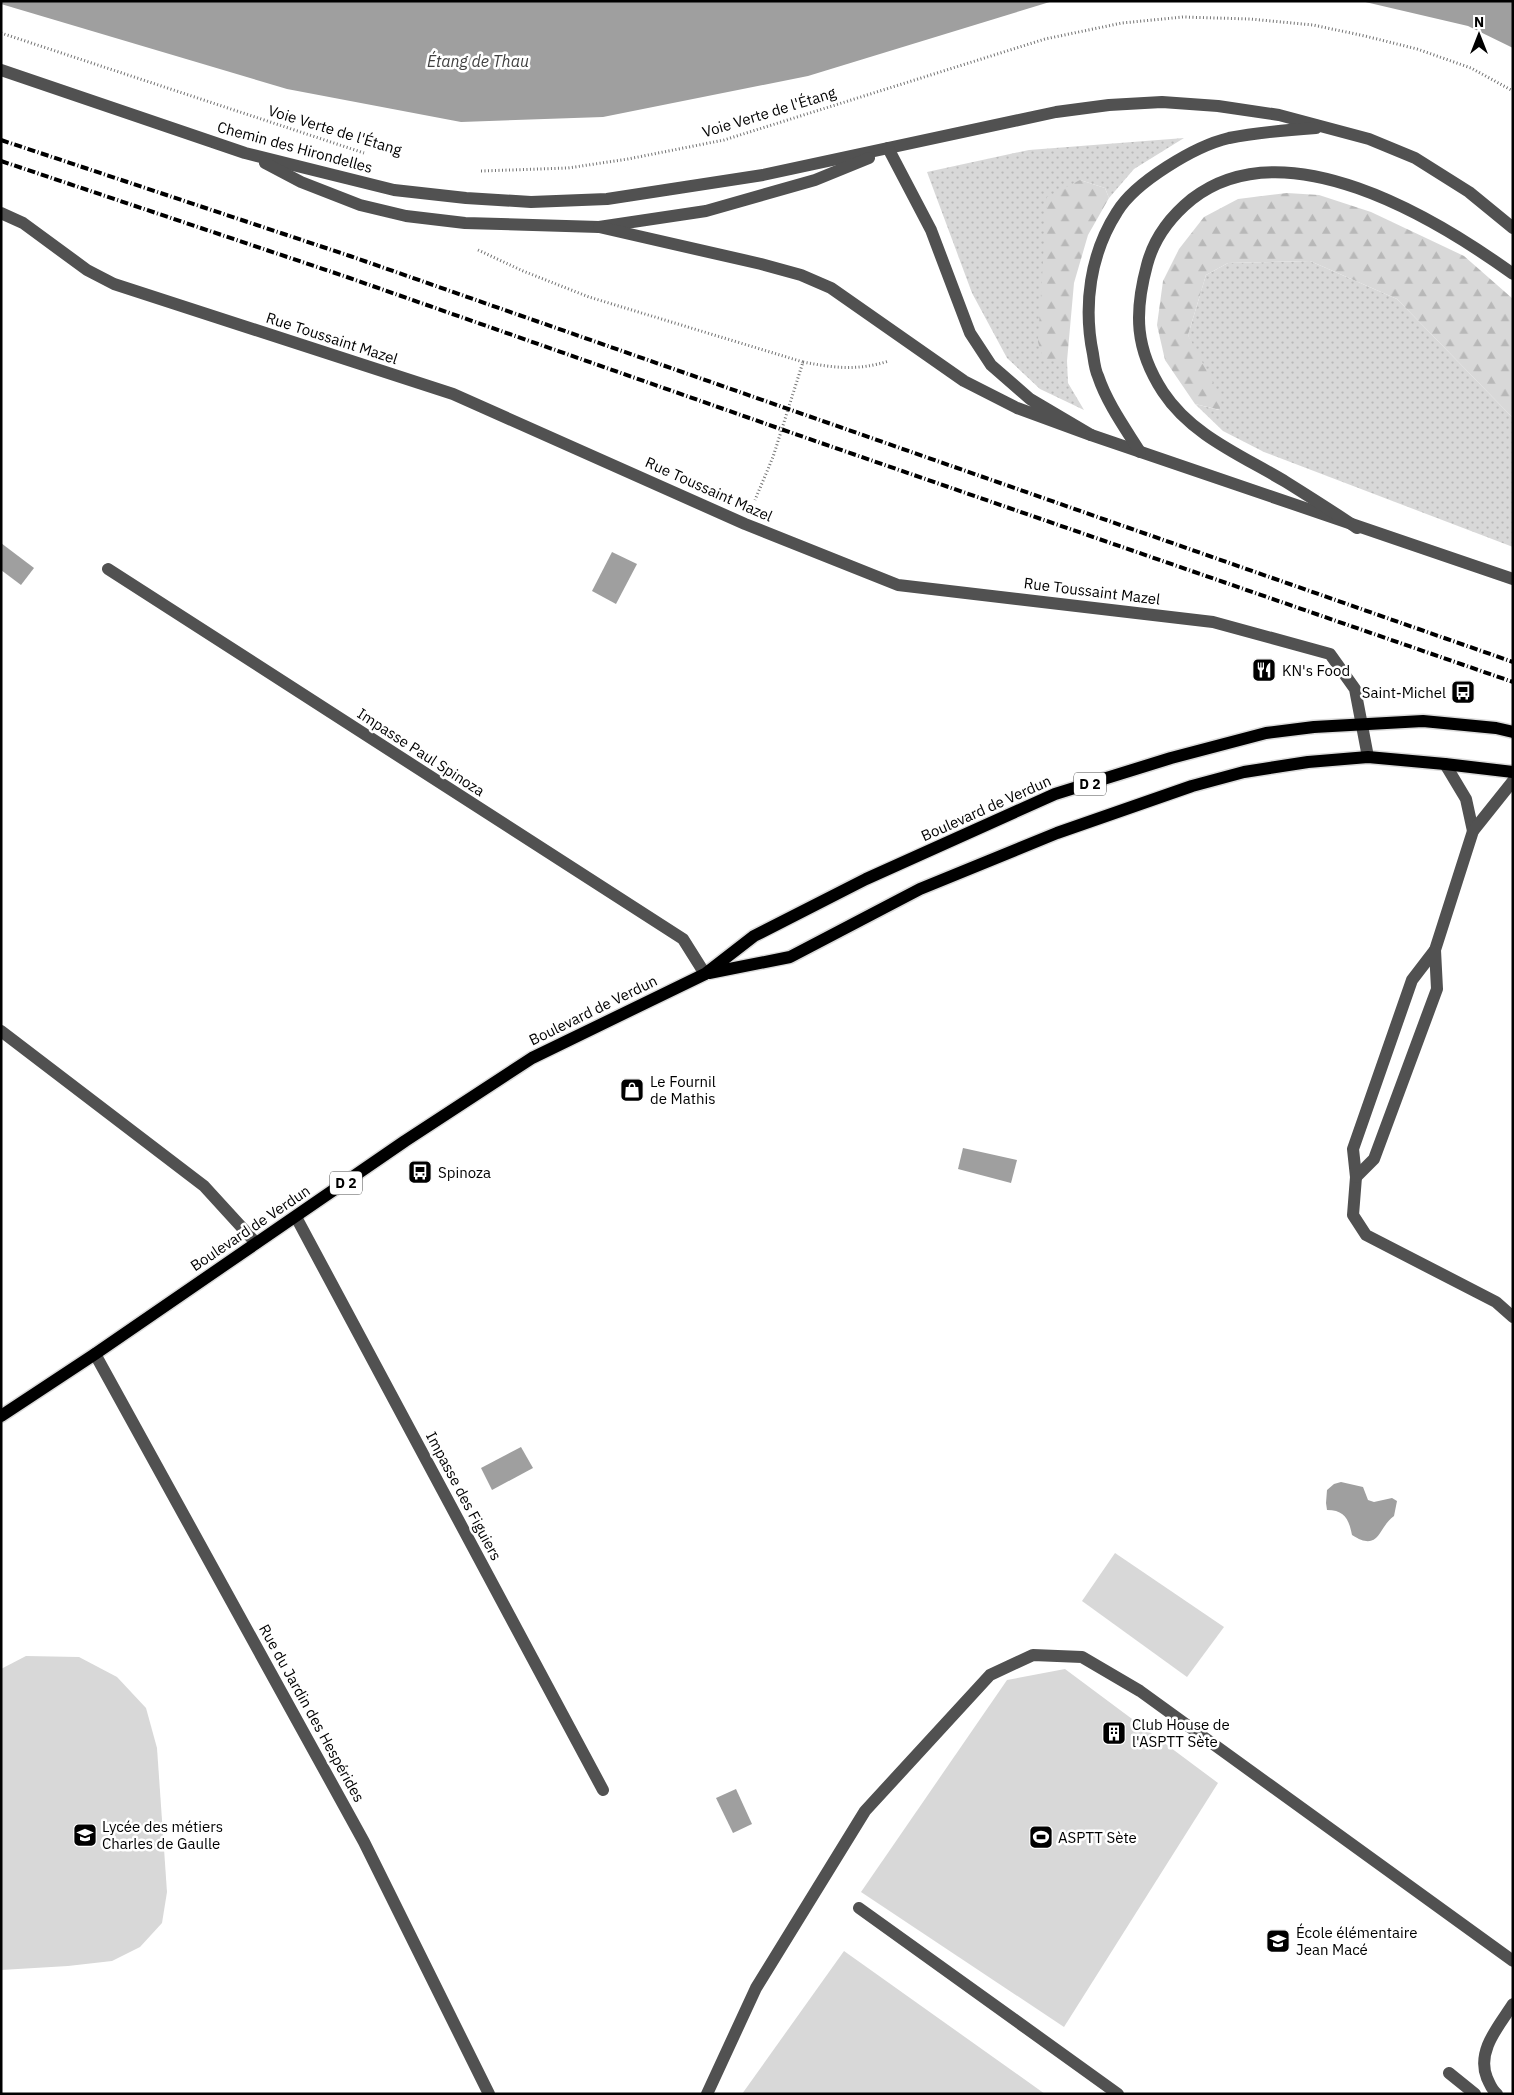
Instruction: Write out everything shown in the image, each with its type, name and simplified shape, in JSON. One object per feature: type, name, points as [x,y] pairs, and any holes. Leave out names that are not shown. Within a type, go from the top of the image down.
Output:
[{"type":"main road","name":"Boulevard de Verdun","points":[[1,1416],[532,1058],[704,974],[754,936],[866,880],[1056,794],[1171,758],[1266,733],[1362,723],[1423,721],[1496,728],[1513,732]]},
{"type":"main road","name":"Boulevard de Verdun","points":[[704,974],[790,956],[920,889],[1057,833],[1192,786],[1244,772],[1308,762],[1368,757],[1513,772]]},
{"type":"street","name":"Chemin des Hirondelles","points":[[1,70],[245,153],[394,190],[466,198],[531,202],[608,199],[763,175],[1056,112],[1109,105],[1162,102],[1218,106],[1279,114],[1369,138],[1415,158],[1469,192],[1513,228]]},
{"type":"street","points":[[1140,452],[1117,416],[1097,376],[1088,329],[1090,283],[1099,248],[1118,211],[1148,180],[1187,155],[1228,138],[1270,131],[1328,127]]},
{"type":"street","points":[[245,153],[302,182],[360,204],[406,216],[465,223],[599,227],[706,211],[815,180],[857,164],[888,148],[931,230],[970,333],[991,365],[1030,399],[1091,435]]},
{"type":"street","points":[[1358,528],[1285,481],[1218,444],[1184,415],[1164,392],[1147,362],[1140,336],[1138,312],[1142,284],[1149,258],[1165,226],[1185,205],[1207,188],[1228,179],[1275,172],[1301,173],[1341,182],[1428,220],[1513,274]]},
{"type":"street","name":"Rue Toussaint Mazel","points":[[1,213],[23,223],[87,270],[114,284],[453,394],[745,524],[898,585],[1213,622],[1330,654],[1355,689],[1368,757]]},
{"type":"street","points":[[599,227],[801,275],[831,288],[865,310],[964,381],[1017,408],[1358,528],[1513,579]]},
{"type":"street","name":"Impasse Paul Spinoza","points":[[108,569],[683,939],[704,974]]},
{"type":"street","points":[[1445,764],[1466,799],[1473,831]]},
{"type":"street","points":[[1513,781],[1473,831],[1435,950],[1412,980],[1353,1150],[1356,1177],[1353,1215],[1366,1235],[1496,1302],[1513,1317]]},
{"type":"street","points":[[1356,1177],[1374,1159],[1438,989],[1435,950]]},
{"type":"street","points":[[1,1031],[204,1186],[256,1243]]},
{"type":"street","name":"Impasse des Figuiers","points":[[296,1217],[602,1790]]},
{"type":"street","name":"Rue du Jardin des Hespérides","points":[[95,1354],[364,1842],[490,2094]]},
{"type":"street","points":[[707,2094],[756,1988],[865,1811],[990,1675],[1033,1655],[1082,1657],[1140,1691],[1513,1961]]},
{"type":"street","points":[[859,1908],[1118,2094]]},
{"type":"street","points":[[1497,2094],[1492,2090],[1483,2068],[1487,2045],[1513,2004]]},
{"type":"street","points":[[1449,2073],[1474,2094]]},
{"type":"path","name":"Voie Verte de l'Étang","points":[[466,198],[469,171],[568,168],[628,159],[724,140],[1045,39],[1122,23],[1183,17],[1250,19],[1312,25],[1417,49],[1471,68],[1513,91]]},
{"type":"path","name":"Voie Verte de l'Étang","points":[[1,33],[370,155]]},
{"type":"path","points":[[465,223],[464,244],[522,271],[589,297],[803,362],[841,368],[868,367],[921,352]]},
{"type":"path","points":[[745,524],[773,457],[803,362]]},
{"type":"green space","points":[[1184,138],[1134,169],[1109,198],[1105,188],[1080,180],[1044,361],[1067,361],[1068,383],[1084,410],[1040,389],[1007,358],[972,293],[927,172],[1029,150]]},
{"type":"green space","points":[[1080,180],[1105,188],[1109,198],[1088,235],[1074,283],[1067,361],[1044,361],[1038,342],[1047,197]]},
{"type":"green space","points":[[1287,193],[1319,195],[1371,212],[1464,256],[1513,299],[1513,418],[1397,299],[1310,261],[1228,263],[1206,275],[1188,335],[1220,396],[1220,410],[1195,404],[1165,360],[1157,325],[1163,281],[1179,249],[1204,217],[1238,199]]},
{"type":"green space","points":[[1310,261],[1397,299],[1513,418],[1513,547],[1264,452],[1223,431],[1195,404],[1219,410],[1188,335],[1206,275],[1228,263]]},
{"type":"green space","points":[[1115,1553],[1224,1627],[1187,1677],[1082,1601]]},
{"type":"green space","points":[[26,1656],[79,1657],[117,1677],[146,1708],[157,1748],[167,1892],[162,1923],[140,1947],[112,1961],[1,1970],[1,1669]]},
{"type":"green space","name":"ASPTT Sète","points":[[1065,1669],[1218,1783],[1064,2027],[861,1892],[1007,1680]]},
{"type":"green space","points":[[844,1951],[1045,2094],[742,2094]]},
{"type":"water","name":"Étang de Thau","points":[[1,1],[1053,1],[808,76],[603,117],[461,122],[287,89],[1,4]]},
{"type":"water","points":[[1361,1],[1513,1],[1513,48],[1468,26]]},
{"type":"water","points":[[1,543],[34,568],[21,585],[1,570]]},
{"type":"water","points":[[612,552],[637,564],[616,604],[592,591]]},
{"type":"water","points":[[963,1148],[1017,1160],[1011,1183],[958,1169]]},
{"type":"water","points":[[521,1447],[533,1468],[492,1490],[481,1468]]},
{"type":"water","points":[[1341,1482],[1363,1487],[1368,1500],[1374,1502],[1392,1498],[1397,1501],[1394,1516],[1373,1540],[1361,1540],[1352,1535],[1348,1520],[1342,1514],[1333,1510],[1327,1510],[1327,1490],[1334,1484]]},
{"type":"water","points":[[736,1789],[752,1824],[733,1833],[716,1798]]},
{"type":"railway","points":[[1,140],[350,256],[1513,662]]},
{"type":"railway","points":[[1,161],[344,276],[1513,682]]},
{"type":"place","name":"KN's Food","points":[[1264,670]]},
{"type":"place","name":"Saint-Michel","points":[[1463,692]]},
{"type":"place","name":"Le Fournil de Mathis","points":[[632,1090]]},
{"type":"place","name":"Spinoza","points":[[420,1172]]},
{"type":"place","name":"Club House de l'ASPTT Sète","points":[[1114,1733]]},
{"type":"place","name":"Lycée des métiers Charles de Gaulle","points":[[85,1835]]},
{"type":"place","name":"ASPTT Sète","points":[[1041,1837]]},
{"type":"place","name":"École élémentaire Jean Macé","points":[[1278,1941]]}]
